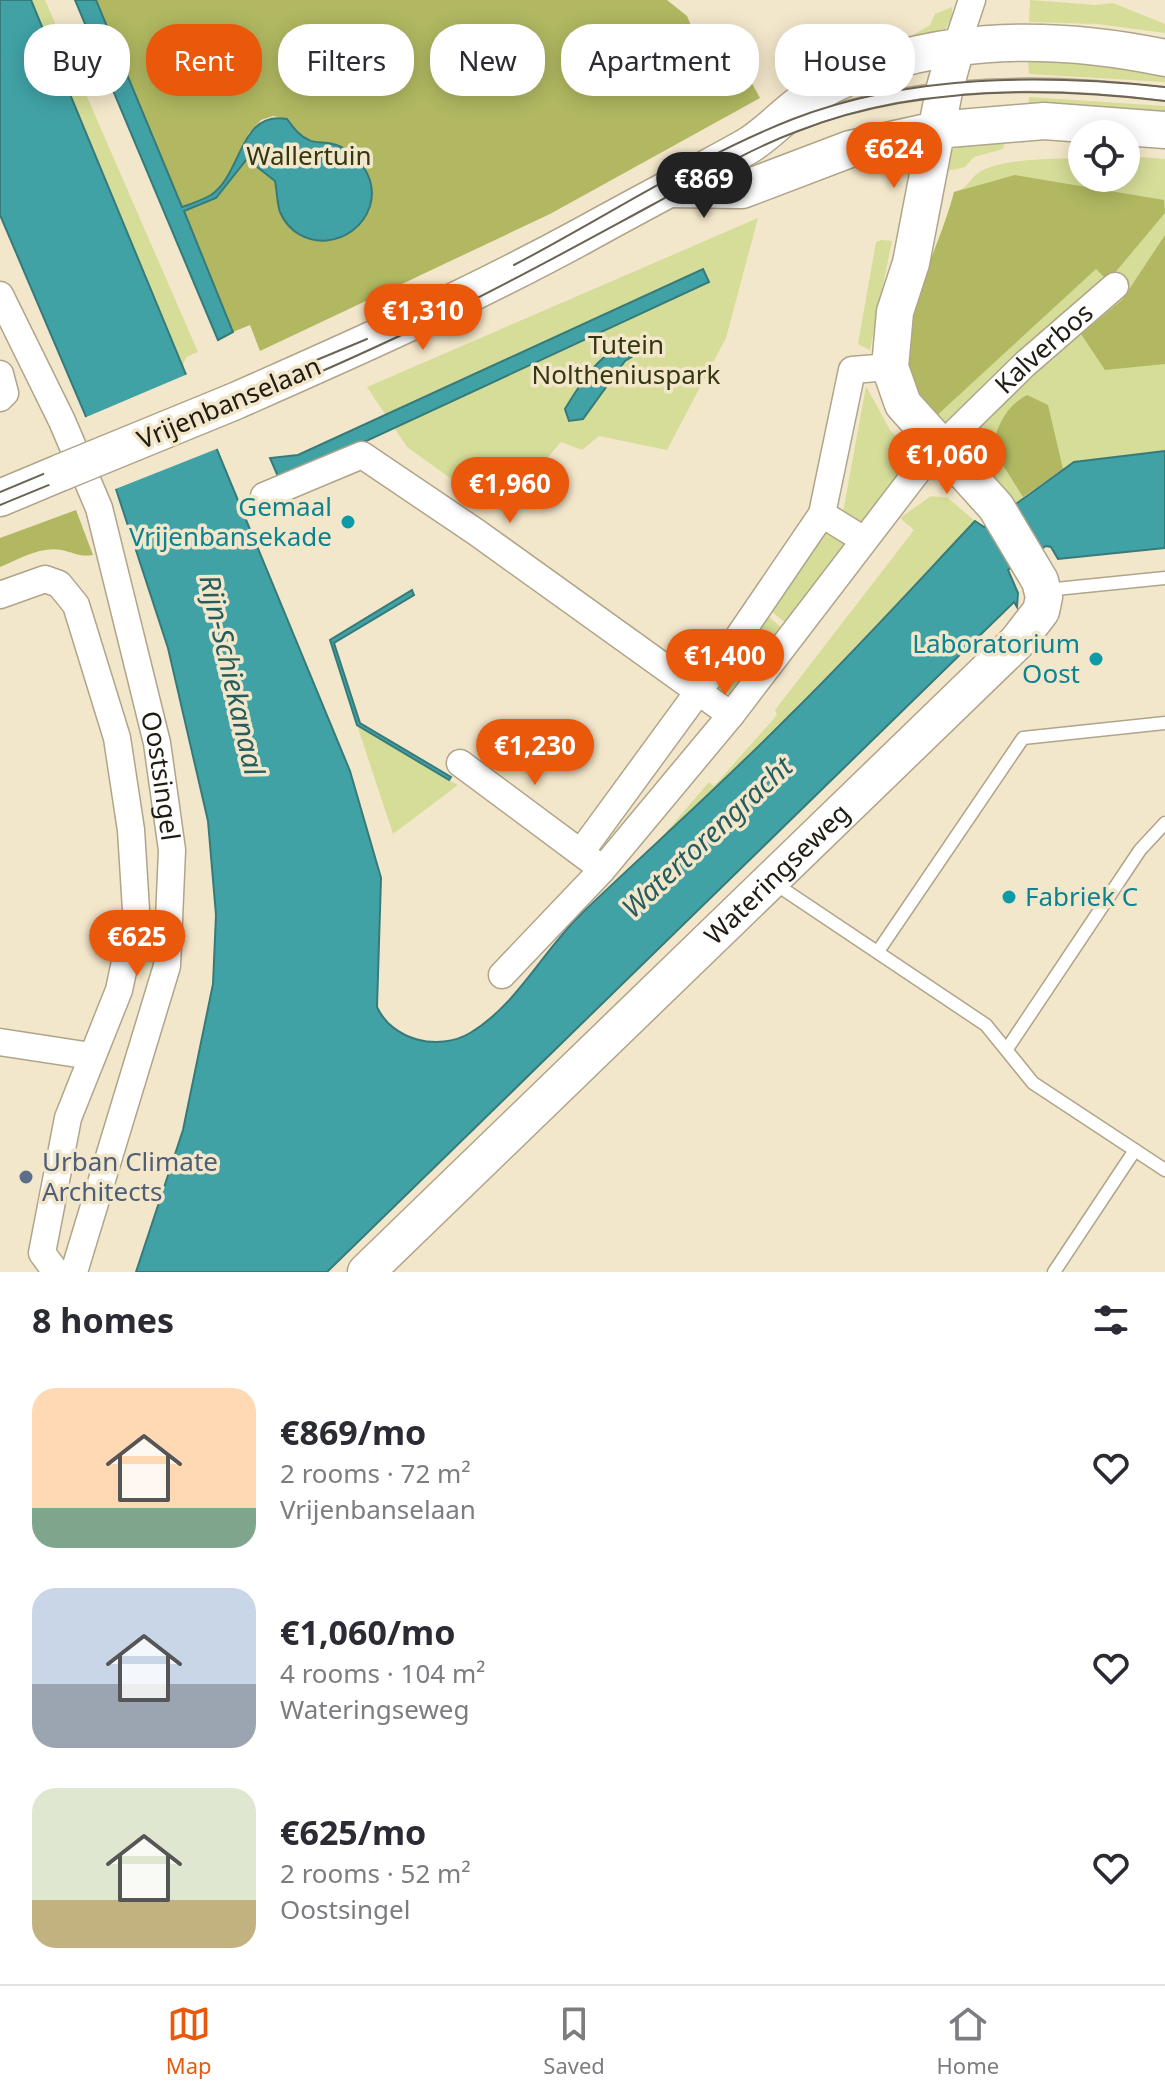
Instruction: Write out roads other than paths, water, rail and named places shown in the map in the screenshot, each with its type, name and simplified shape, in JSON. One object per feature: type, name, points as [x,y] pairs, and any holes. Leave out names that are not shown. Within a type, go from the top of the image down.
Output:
[{"type":"main road","name":"Vrijenbanselaan","points":[[0,498],[233,402],[452,305],[750,144],[812,95],[872,70],[956,48],[1046,41],[1114,47],[1165,58]]},
{"type":"main road","points":[[956,48],[944,91],[911,263],[895,312],[890,367],[903,404],[996,507],[1035,575]]},
{"type":"main road","name":"Vrijenbanselaan","points":[[666,189],[742,190],[850,149],[936,130],[1044,121],[1165,130]]},
{"type":"main road","name":"Wateringseweg","points":[[366,1272],[768,879],[1017,642],[1041,611],[1035,575]]},
{"type":"street","points":[[956,48],[972,0]]},
{"type":"street","name":"Kalverbos","points":[[502,975],[602,870],[731,715],[923,464],[1025,364],[1115,286]]},
{"type":"street","name":"Oostsingel","points":[[0,295],[62,421],[99,508],[157,743],[172,850],[167,966],[74,1272]]},
{"type":"street","points":[[581,852],[700,690],[822,514],[852,370],[890,367]]},
{"type":"street","points":[[264,496],[362,455],[700,690],[731,715]]},
{"type":"street","points":[[822,514],[864,540]]},
{"type":"street","name":"Oostsingel","points":[[0,595],[45,579],[59,584],[76,605],[117,738],[131,830],[136,910],[119,990],[68,1118],[42,1253],[56,1272]]},
{"type":"street","points":[[460,763],[602,870]]},
{"type":"street","points":[[0,1042],[91,1056]]},
{"type":"lane","name":"Vrijenbanselaan","points":[[750,144],[829,113],[877,101],[944,91],[1037,86],[1165,94]]},
{"type":"lane","points":[[1035,575],[1165,578]]},
{"type":"lane","points":[[879,950],[1023,738],[1165,723]]},
{"type":"lane","points":[[1007,1049],[1140,850],[1165,823]]},
{"type":"lane","points":[[768,879],[879,950],[986,1025],[1033,1083],[1165,1170]]},
{"type":"lane","points":[[1054,1272],[1135,1150]]},
{"type":"water","points":[[0,0],[31,0],[41,24],[24,24],[24,96],[71,96],[350,771],[381,878],[377,1007],[393,1028],[417,1040],[444,1042],[457,1039],[486,1022],[515,993],[581,914],[765,740],[975,521],[984,527],[1074,462],[1165,451],[1165,548],[1058,559],[1051,547],[1046,546],[1008,570],[1018,593],[1017,607],[1014,602],[327,1272],[136,1272],[183,1130],[213,984],[216,915],[208,821],[168,648],[113,480],[0,215]]},
{"type":"water","points":[[75,0],[96,0],[106,24],[85,24]]},
{"type":"water","points":[[130,82],[182,207],[211,195],[230,173],[250,133],[259,124],[271,119],[287,119],[305,138],[342,148],[358,160],[368,176],[372,196],[363,220],[353,231],[326,240],[313,240],[288,226],[280,212],[275,181],[247,159],[216,198],[184,211],[233,332],[218,340],[115,96],[130,96]]},
{"type":"water","points":[[703,269],[709,282],[280,481],[270,458],[298,455]]},
{"type":"water","points":[[633,341],[637,347],[633,356],[625,361],[583,419],[569,421],[565,409],[585,378],[611,352]]},
{"type":"water","points":[[412,590],[414,595],[334,643],[360,723],[451,777],[449,780],[357,725],[330,640]]},
{"type":"tram line","points":[[514,265],[721,151],[793,119],[838,104],[883,93],[977,81],[1071,80],[1165,87]]},
{"type":"tram line","points":[[0,505],[328,369],[462,306],[742,156],[798,131],[887,105],[979,94],[1073,93],[1165,101]]},
{"type":"tram line","points":[[0,492],[367,339]]},
{"type":"place","name":"Gemaal Vrijenbansekade","points":[[348,522]]},
{"type":"place","name":"Laboratorium Oost","points":[[1096,659]]},
{"type":"place","name":"Fabriek C","points":[[1009,897]]},
{"type":"place","name":"Urban Climate Architects","points":[[26,1177]]},
{"type":"park label","name":"Wallertuin","points":[[309,156]]},
{"type":"park label","name":"Tutein Noltheniuspark","points":[[626,360]]},
{"type":"water label","name":"Rijn-Schiekanaal","points":[[232,675]]},
{"type":"water label","name":"Watertorengracht","points":[[707,837]]}]
